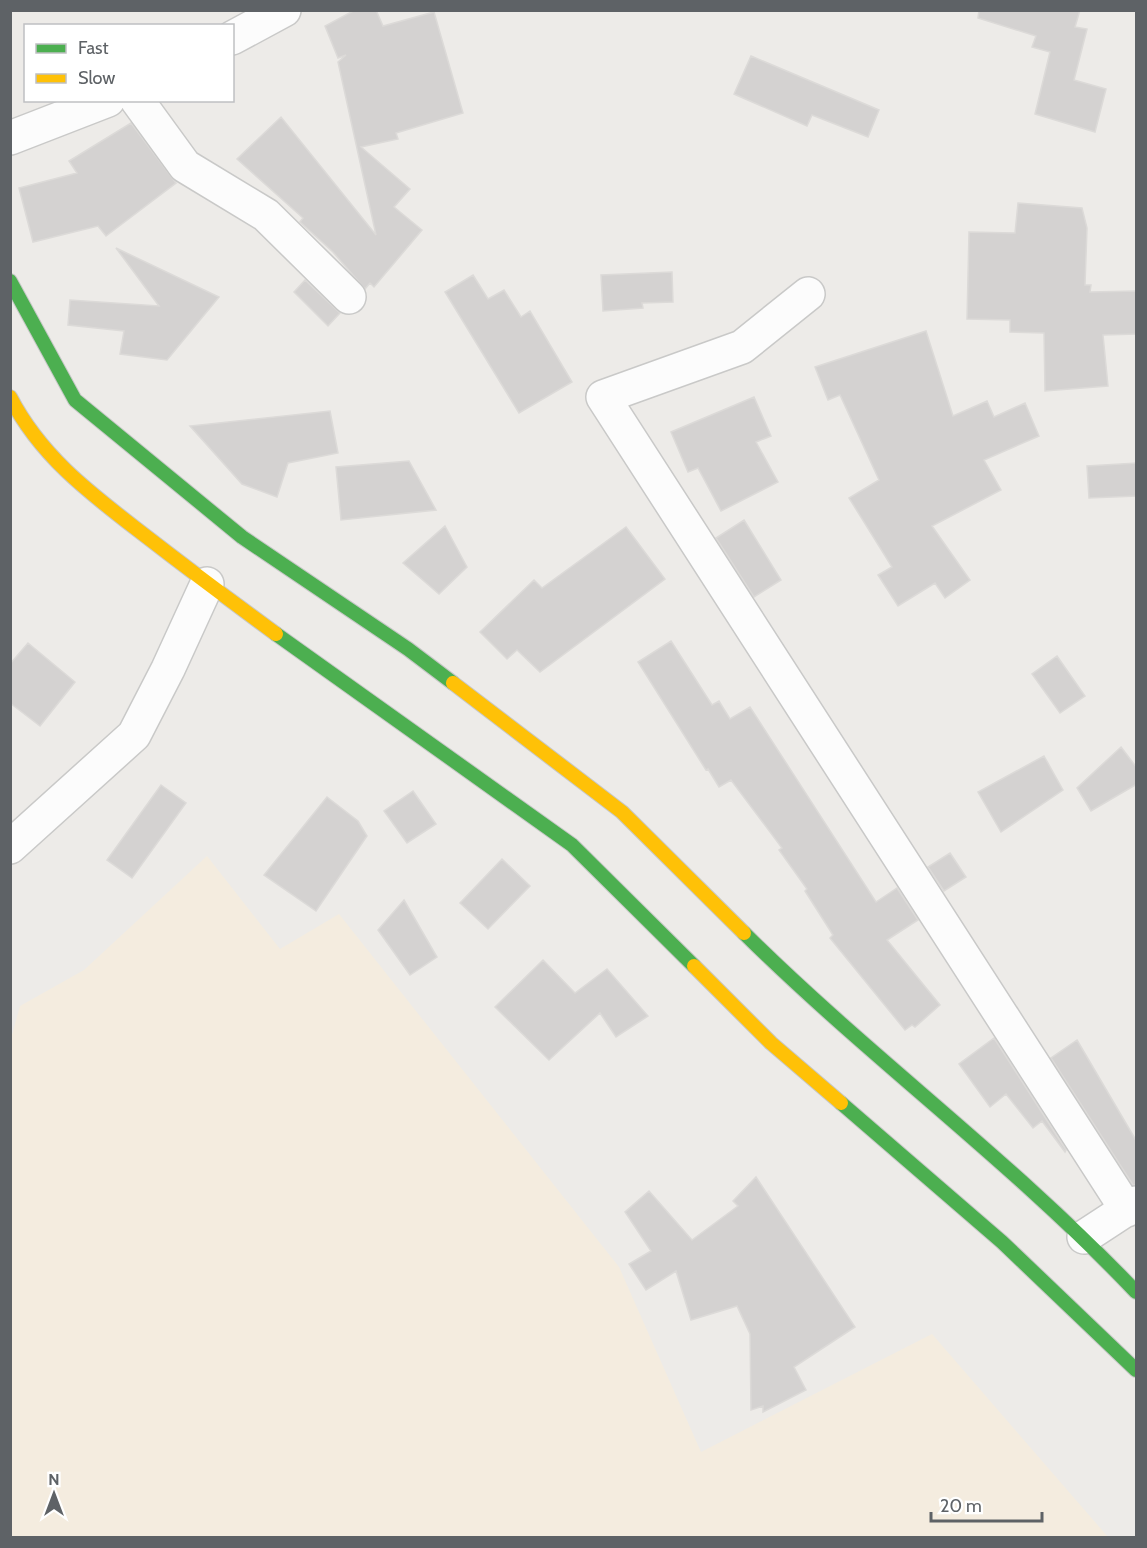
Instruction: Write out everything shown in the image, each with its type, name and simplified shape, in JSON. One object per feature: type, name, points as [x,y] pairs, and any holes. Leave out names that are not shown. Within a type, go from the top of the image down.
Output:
[{"type":"main road","points":[[10,281],[75,400],[242,537],[408,649],[622,812],[808,997],[1084,1237],[1137,1292]]},
{"type":"main road","points":[[10,398],[21,418],[69,476],[207,584],[572,844],[771,1043],[1002,1242],[1137,1370]]},
{"type":"street","points":[[234,37],[284,10]]},
{"type":"street","points":[[10,138],[103,102]]},
{"type":"street","points":[[138,102],[185,166],[266,215],[349,297]]},
{"type":"street","points":[[808,294],[742,347],[603,397],[1132,1207],[1084,1237]]},
{"type":"street","points":[[10,847],[134,735],[168,669],[207,584]]},
{"type":"sand","points":[[207,856],[280,949],[339,914],[619,1267],[701,1452],[932,1334],[1108,1537],[11,1537],[10,1042],[20,1006],[84,970]]},
{"type":"building","points":[[355,10],[376,10],[383,26],[434,12],[463,113],[396,133],[398,139],[361,147],[410,189],[394,207],[422,230],[374,287],[370,283],[365,289],[333,252],[300,222],[303,218],[237,159],[281,117],[376,235],[338,62],[346,55],[338,58],[325,26]]},
{"type":"building","points":[[979,10],[1080,10],[1075,27],[1087,29],[1074,80],[1106,89],[1095,132],[1035,114],[1050,52],[1032,47],[1036,36],[978,18]]},
{"type":"building","points":[[751,56],[879,110],[868,137],[812,115],[807,126],[734,94]]},
{"type":"building","points":[[131,123],[176,183],[106,236],[98,226],[33,242],[19,188],[77,173],[69,161]]},
{"type":"building","points":[[1018,203],[1082,208],[1087,228],[1085,285],[1091,285],[1090,292],[1137,291],[1137,334],[1103,335],[1108,386],[1045,391],[1044,333],[1010,332],[1010,320],[967,319],[969,232],[1015,233]]},
{"type":"building","points":[[116,248],[219,297],[167,360],[120,354],[124,331],[68,325],[70,300],[159,306]]},
{"type":"building","points":[[672,272],[673,302],[642,303],[643,308],[603,311],[601,275]]},
{"type":"building","points":[[473,275],[488,299],[504,290],[521,317],[530,311],[572,382],[519,413],[445,292]]},
{"type":"building","points":[[305,280],[340,313],[328,326],[294,292]]},
{"type":"building","points":[[926,331],[953,416],[987,401],[994,417],[1025,403],[1039,436],[984,460],[1001,490],[932,526],[970,580],[945,598],[935,583],[898,606],[878,575],[892,567],[849,498],[879,480],[840,395],[828,400],[815,367]]},
{"type":"building","points":[[754,397],[771,436],[756,442],[778,482],[721,511],[698,468],[688,472],[671,432]]},
{"type":"building","points":[[330,411],[338,453],[288,463],[277,497],[242,484],[190,426]]},
{"type":"building","points":[[409,461],[436,510],[341,520],[336,467]]},
{"type":"building","points":[[1137,463],[1137,496],[1089,498],[1087,466]]},
{"type":"building","points":[[744,520],[781,580],[754,597],[716,538]]},
{"type":"building","points":[[445,526],[467,567],[439,594],[403,563]]},
{"type":"building","points":[[626,527],[665,579],[540,672],[517,650],[507,659],[480,632],[534,580],[542,588]]},
{"type":"building","points":[[671,641],[712,705],[719,701],[730,719],[750,707],[876,902],[897,888],[918,920],[887,940],[940,1005],[915,1027],[912,1025],[905,1030],[830,938],[833,935],[805,891],[807,889],[779,850],[782,848],[731,780],[719,787],[708,769],[706,770],[638,662]]},
{"type":"building","points":[[28,643],[75,682],[40,726],[10,703],[10,664]]},
{"type":"building","points":[[1057,656],[1085,696],[1060,713],[1032,674]]},
{"type":"building","points":[[1121,747],[1137,768],[1137,784],[1091,811],[1077,788]]},
{"type":"building","points":[[1044,756],[1063,790],[1001,832],[978,792]]},
{"type":"building","points":[[161,785],[186,803],[132,878],[107,860]]},
{"type":"building","points":[[413,791],[436,824],[407,843],[384,811]]},
{"type":"building","points":[[327,797],[358,821],[367,836],[316,911],[264,875]]},
{"type":"building","points":[[950,853],[966,877],[944,891],[928,867]]},
{"type":"building","points":[[502,859],[530,886],[488,929],[460,903]]},
{"type":"building","points":[[404,900],[437,957],[410,975],[378,930]]},
{"type":"building","points":[[543,960],[575,993],[607,969],[648,1016],[616,1037],[600,1013],[549,1060],[495,1007]]},
{"type":"building","points":[[994,1038],[1066,1150],[1065,1152],[1042,1121],[1033,1128],[1006,1094],[990,1107],[959,1064]]},
{"type":"building","points":[[1077,1040],[1137,1142],[1137,1185],[1133,1185],[1051,1058]]},
{"type":"building","points":[[756,1177],[855,1327],[794,1367],[806,1390],[763,1412],[763,1406],[751,1410],[750,1334],[737,1306],[691,1320],[676,1271],[646,1290],[629,1264],[651,1251],[625,1212],[649,1191],[692,1240],[738,1206],[733,1201]]},
{"type":"traffic: fast","points":[[10,281],[75,400],[242,537],[408,649],[453,683]]},
{"type":"traffic: fast","points":[[276,634],[572,845],[694,966]]},
{"type":"traffic: fast","points":[[744,933],[841,1024],[1041,1199],[1136,1292]]},
{"type":"traffic: fast","points":[[841,1103],[1002,1242],[1136,1370]]},
{"type":"traffic: slow","points":[[10,397],[37,438],[86,489],[276,634]]},
{"type":"traffic: slow","points":[[453,683],[622,812],[744,933]]},
{"type":"traffic: slow","points":[[694,966],[771,1043],[841,1103]]}]
